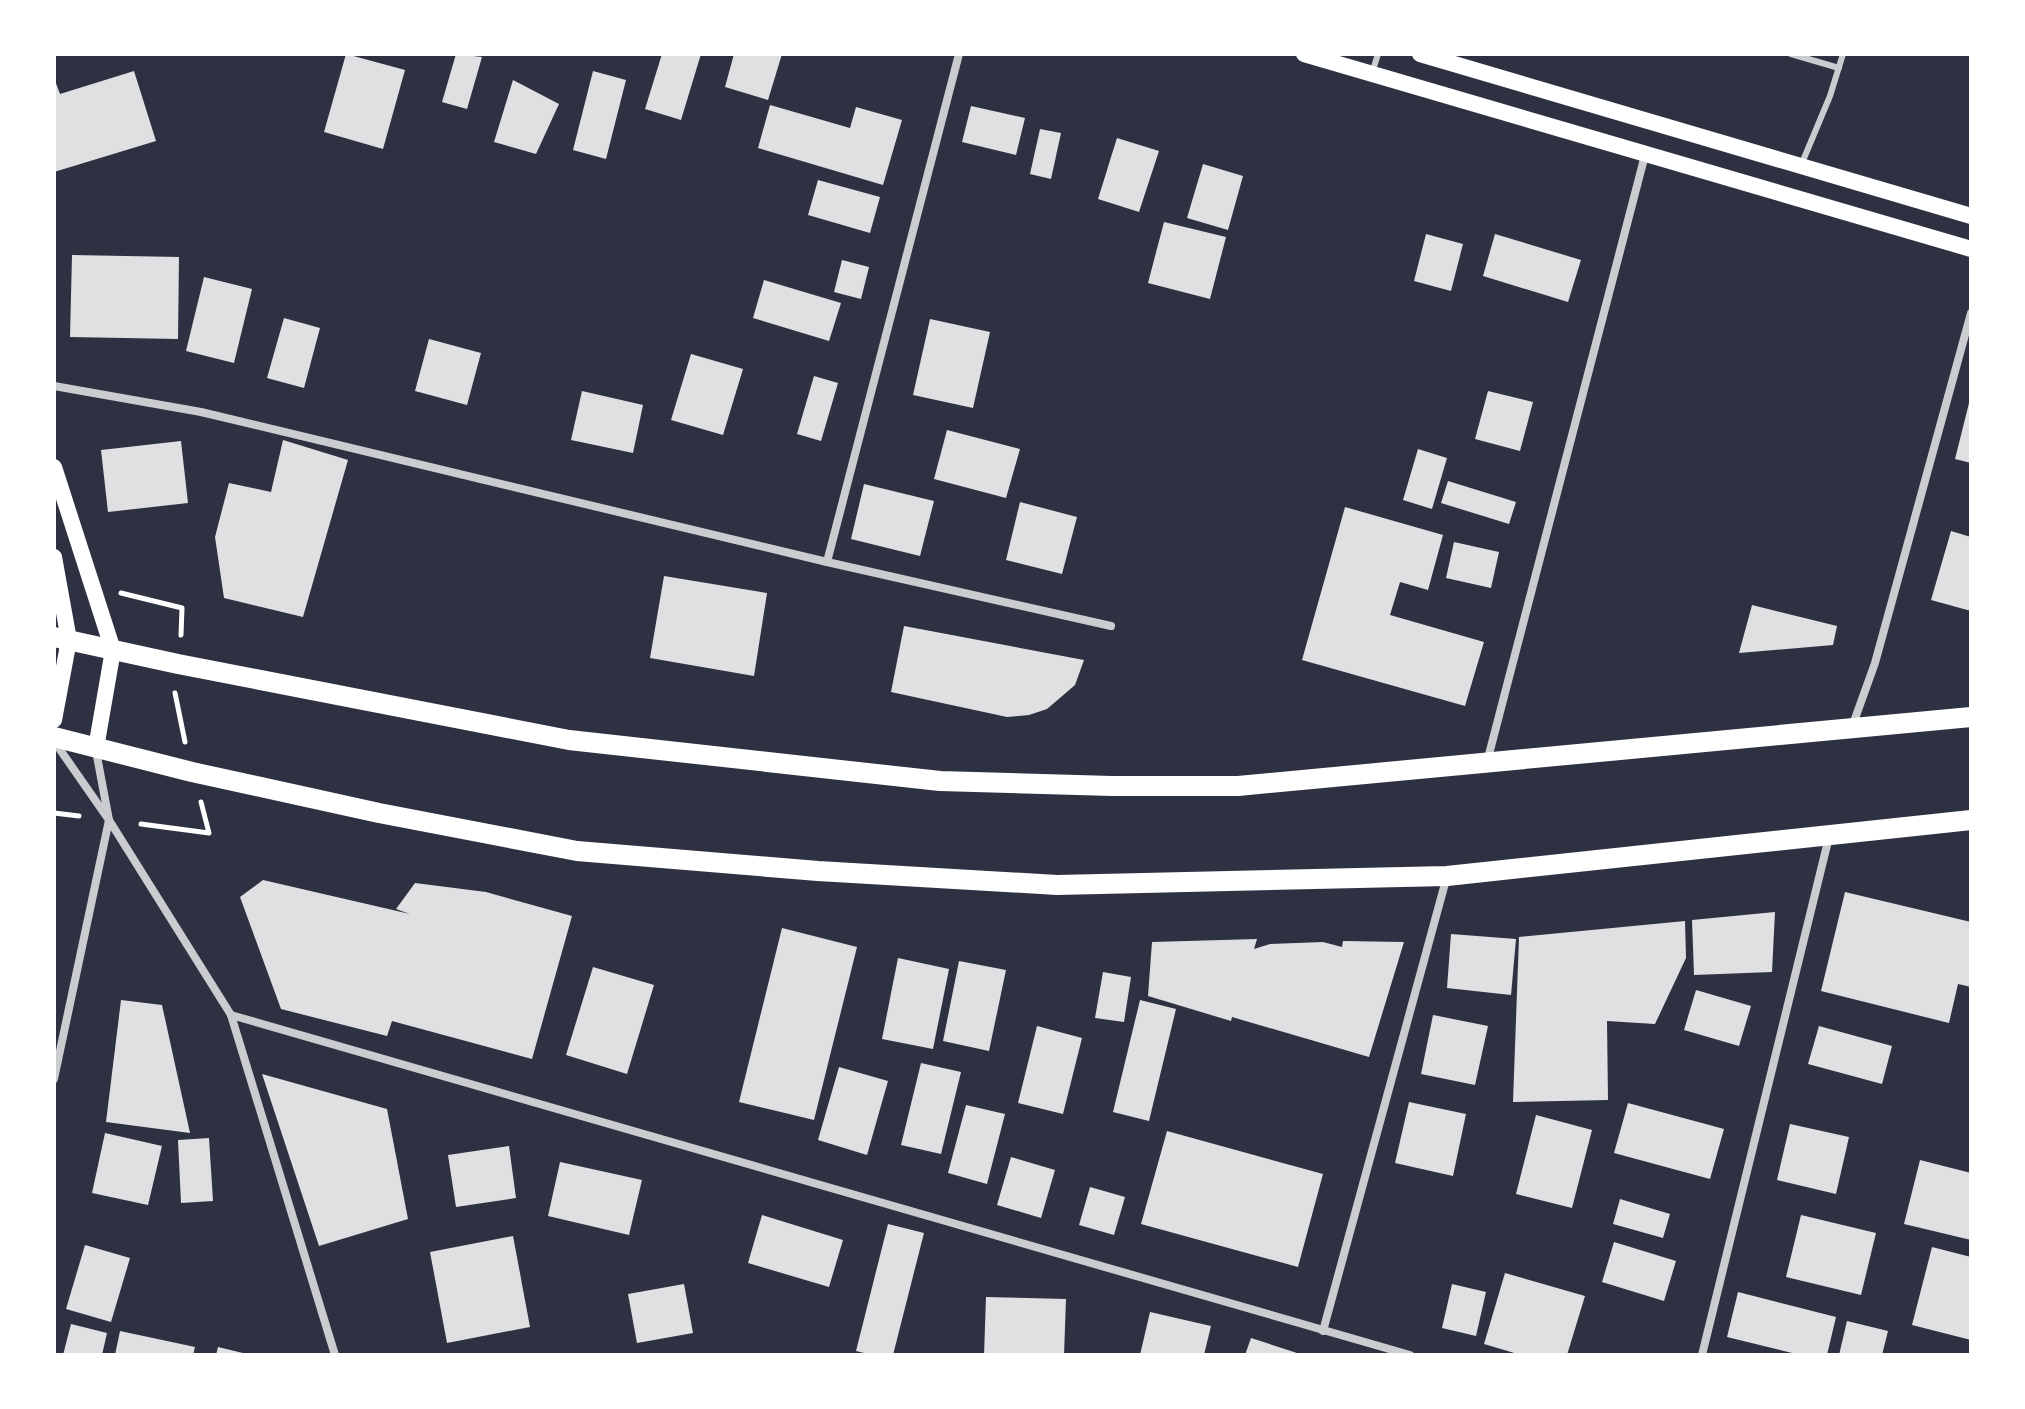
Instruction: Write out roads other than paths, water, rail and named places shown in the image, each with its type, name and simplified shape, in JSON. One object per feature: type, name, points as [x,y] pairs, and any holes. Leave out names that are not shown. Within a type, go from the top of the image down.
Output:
[{"type":"main road","points":[[1304,54],[1971,249]]},
{"type":"main road","points":[[1420,54],[1971,216]]},
{"type":"main road","points":[[54,467],[113,650],[96,748]]},
{"type":"main road","points":[[54,557],[61,638],[54,720]]},
{"type":"main road","points":[[61,638],[178,664],[569,740],[940,781],[1238,786],[1971,717]]},
{"type":"main road","points":[[54,739],[379,813],[592,853],[818,871],[1057,885],[1447,876],[1971,820]]},
{"type":"street","points":[[827,562],[959,54]]},
{"type":"street","points":[[1486,764],[1645,155]]},
{"type":"street","points":[[1852,728],[1875,663],[1971,313]]},
{"type":"street","points":[[54,386],[201,412],[827,562],[1111,626]]},
{"type":"street","points":[[54,739],[109,820],[231,1015],[335,1355]]},
{"type":"street","points":[[54,1079],[109,820],[96,748]]},
{"type":"street","points":[[1702,1355],[1829,837]]},
{"type":"street","points":[[1323,1331],[1447,876]]},
{"type":"street","points":[[231,1015],[1410,1355]]},
{"type":"lane","points":[[1372,74],[1378,54]]},
{"type":"lane","points":[[1791,54],[1839,68]]},
{"type":"lane","points":[[1801,166],[1830,96],[1843,54]]}]
